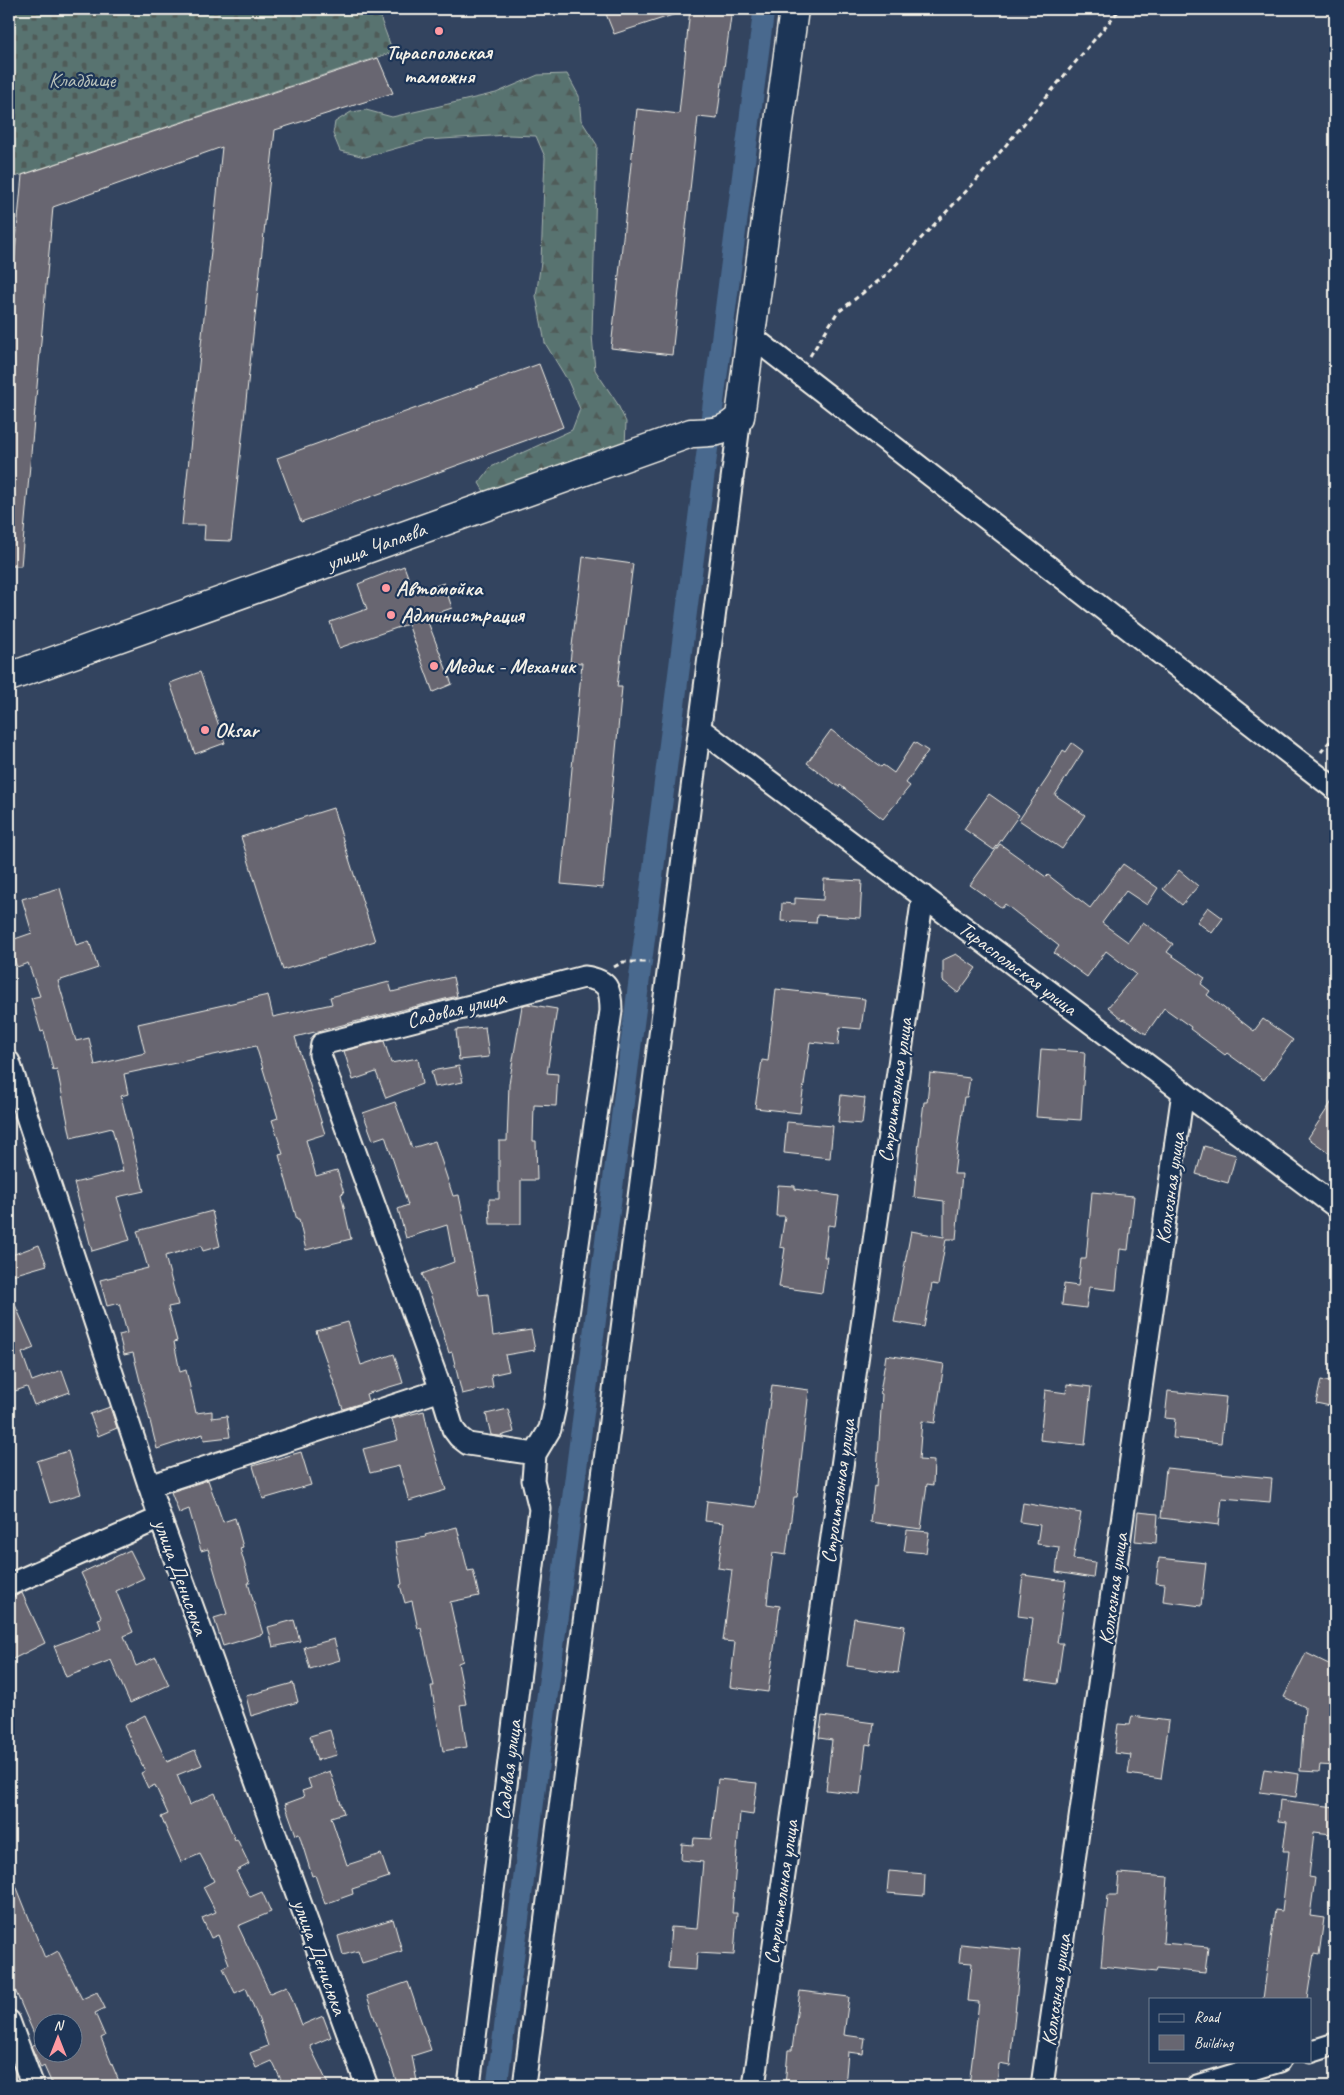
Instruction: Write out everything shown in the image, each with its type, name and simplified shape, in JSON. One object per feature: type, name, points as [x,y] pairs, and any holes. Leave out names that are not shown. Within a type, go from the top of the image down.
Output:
[{"type":"street","points":[[524,2086],[700,729],[730,425],[751,336],[794,9]]},
{"type":"street","points":[[751,336],[1335,789]]},
{"type":"street","name":"улица Чапаева","points":[[9,677],[691,432],[730,425]]},
{"type":"street","name":"Тираспольская улица","points":[[700,729],[1335,1206]]},
{"type":"street","name":"Строительная улица","points":[[754,2086],[923,896]]},
{"type":"street","name":"Садовая улица","points":[[469,2086],[540,1509],[533,1480],[535,1454],[550,1429],[555,1406],[611,1011],[611,995],[606,985],[597,978],[584,976],[322,1044],[320,1055],[441,1390],[453,1429],[468,1444],[535,1454]]},
{"type":"street","name":"улица Денисюка","points":[[9,1062],[160,1518],[367,2086]]},
{"type":"street","name":"Колхозная улица","points":[[1042,2086],[1183,1092]]},
{"type":"street","points":[[149,1486],[441,1390]]},
{"type":"street","points":[[9,1585],[160,1518]]},
{"type":"street","points":[[9,2021],[33,2086]]},
{"type":"street","points":[[1312,2051],[1335,2044]]},
{"type":"street","points":[[1197,2086],[1277,2062]]},
{"type":"path","points":[[799,373],[838,313],[886,275],[975,182],[1120,9]]},
{"type":"path","points":[[623,962],[652,962]]},
{"type":"green space","name":"Кладбище","points":[[9,9],[377,9],[393,52],[9,179]]},
{"type":"green space","points":[[567,74],[579,96],[581,120],[597,145],[592,335],[595,370],[617,403],[626,422],[625,447],[488,498],[479,483],[491,467],[572,430],[580,409],[568,381],[545,343],[536,296],[541,262],[545,157],[536,136],[508,135],[426,140],[365,157],[340,151],[333,134],[335,122],[351,112],[366,110],[392,117],[496,93],[538,75]]},
{"type":"building","points":[[604,9],[681,9],[682,12],[614,34]]},
{"type":"building","points":[[690,9],[732,9],[717,119],[698,117],[672,355],[611,348],[637,109],[679,114]]},
{"type":"building","points":[[378,58],[393,93],[275,130],[231,541],[204,540],[205,525],[182,525],[222,147],[53,207],[21,566],[9,566],[9,320],[22,175]]},
{"type":"building","points":[[539,364],[563,427],[301,522],[277,458]]},
{"type":"building","points":[[583,557],[633,564],[617,687],[622,687],[603,888],[561,884],[582,663],[570,662]]},
{"type":"building","points":[[404,566],[414,593],[444,583],[452,608],[426,617],[452,684],[433,692],[408,624],[339,648],[330,622],[367,609],[358,584]]},
{"type":"building","points":[[200,672],[225,743],[195,754],[170,683]]},
{"type":"building","points":[[831,730],[881,767],[883,765],[894,773],[914,742],[928,751],[906,783],[910,786],[883,819],[840,785],[839,787],[807,763]]},
{"type":"building","points":[[1072,743],[1083,751],[1055,795],[1085,815],[1062,849],[1019,820],[1048,777],[1063,750],[1066,752]]},
{"type":"building","points":[[989,794],[1019,815],[994,850],[964,829]]},
{"type":"building","points":[[333,808],[375,941],[283,970],[241,837]]},
{"type":"building","points":[[1000,844],[1046,877],[1048,875],[1090,908],[1123,864],[1158,888],[1147,905],[1126,891],[1102,923],[1128,942],[1143,922],[1173,944],[1167,952],[1205,978],[1201,984],[1210,991],[1207,995],[1254,1031],[1263,1019],[1293,1040],[1264,1080],[1227,1053],[1225,1055],[1164,1008],[1146,1034],[1123,1020],[1108,1007],[1136,974],[1106,951],[1087,977],[1054,953],[1059,946],[1005,904],[1002,908],[970,885]]},
{"type":"building","points":[[1179,870],[1198,886],[1182,905],[1163,889]]},
{"type":"building","points":[[824,879],[862,881],[860,918],[817,915],[816,923],[781,921],[782,903],[795,904],[795,898],[823,900]]},
{"type":"building","points":[[60,888],[76,945],[89,941],[98,968],[58,981],[76,1041],[89,1038],[95,1065],[145,1053],[138,1024],[268,995],[273,1017],[332,1004],[330,997],[389,982],[392,992],[453,977],[457,996],[295,1037],[325,1134],[306,1140],[316,1176],[337,1170],[344,1193],[341,1194],[351,1239],[306,1250],[279,1155],[283,1154],[272,1120],[278,1118],[256,1046],[124,1074],[128,1094],[121,1096],[144,1191],[117,1197],[130,1240],[92,1251],[74,1183],[123,1171],[112,1128],[71,1138],[57,1069],[53,1070],[44,1031],[41,1032],[31,998],[40,996],[28,963],[17,967],[9,945],[9,941],[32,933],[22,899]]},
{"type":"building","points":[[1208,907],[1223,918],[1212,933],[1197,922]]},
{"type":"building","points":[[956,954],[976,968],[958,993],[943,981],[943,960]]},
{"type":"building","points":[[776,989],[865,999],[861,1029],[840,1027],[838,1045],[810,1042],[800,1113],[755,1108],[762,1060],[768,1061]]},
{"type":"building","points":[[527,1004],[557,1009],[547,1073],[558,1074],[556,1106],[534,1105],[533,1141],[536,1141],[537,1180],[521,1180],[521,1224],[490,1224],[489,1199],[499,1199],[499,1141],[507,1141],[509,1084],[522,1006]]},
{"type":"building","points":[[485,1027],[489,1057],[459,1060],[456,1030]]},
{"type":"building","points":[[384,1041],[391,1063],[418,1058],[422,1084],[386,1098],[376,1072],[353,1080],[344,1051]]},
{"type":"building","points":[[1041,1049],[1085,1052],[1081,1120],[1036,1117]]},
{"type":"building","points":[[459,1066],[463,1082],[435,1087],[431,1071]]},
{"type":"building","points":[[930,1073],[970,1078],[967,1097],[964,1097],[954,1174],[962,1174],[956,1239],[946,1239],[938,1285],[932,1284],[924,1327],[894,1322],[911,1231],[944,1237],[944,1201],[914,1197],[924,1102],[927,1102]]},
{"type":"building","points":[[841,1095],[865,1098],[862,1124],[838,1122]]},
{"type":"building","points":[[1335,1097],[1335,1157],[1308,1138]]},
{"type":"building","points":[[395,1102],[412,1148],[435,1141],[453,1196],[459,1195],[479,1295],[488,1294],[493,1336],[531,1330],[535,1350],[505,1355],[509,1371],[491,1375],[493,1387],[462,1394],[452,1352],[449,1353],[433,1301],[422,1274],[454,1262],[447,1225],[406,1238],[398,1209],[408,1205],[385,1136],[373,1140],[363,1113]]},
{"type":"building","points":[[787,1122],[833,1126],[830,1158],[784,1153]]},
{"type":"building","points":[[1204,1146],[1236,1155],[1228,1183],[1196,1174]]},
{"type":"building","points":[[778,1185],[795,1186],[795,1189],[839,1196],[835,1226],[828,1225],[824,1257],[827,1257],[822,1293],[779,1287],[785,1248],[780,1247],[785,1216],[776,1216]]},
{"type":"building","points":[[1092,1192],[1134,1196],[1128,1250],[1120,1249],[1116,1290],[1089,1287],[1086,1308],[1062,1305],[1064,1284],[1078,1286],[1081,1259],[1086,1259]]},
{"type":"building","points":[[212,1211],[220,1246],[203,1251],[201,1246],[165,1256],[178,1305],[168,1307],[177,1341],[174,1342],[180,1372],[186,1370],[196,1413],[212,1411],[212,1418],[227,1416],[230,1437],[204,1440],[203,1434],[157,1449],[133,1353],[124,1355],[119,1335],[127,1333],[119,1303],[107,1306],[100,1280],[148,1268],[137,1231]]},
{"type":"building","points":[[39,1245],[47,1265],[9,1276],[9,1256]]},
{"type":"building","points":[[9,1291],[34,1348],[22,1353],[32,1381],[62,1370],[70,1392],[34,1405],[27,1387],[9,1393]]},
{"type":"building","points":[[348,1322],[361,1365],[394,1354],[403,1383],[366,1394],[368,1401],[343,1409],[316,1331]]},
{"type":"building","points":[[886,1355],[944,1364],[935,1423],[922,1421],[919,1460],[934,1461],[933,1485],[927,1484],[921,1529],[870,1522],[874,1486],[876,1487],[882,1394],[880,1393]]},
{"type":"building","points":[[1321,1380],[1335,1383],[1335,1407],[1316,1403]]},
{"type":"building","points":[[1067,1384],[1091,1387],[1085,1445],[1040,1440],[1045,1390],[1066,1393]]},
{"type":"building","points":[[772,1385],[809,1390],[797,1497],[794,1497],[786,1555],[773,1553],[770,1575],[767,1604],[780,1606],[768,1692],[730,1687],[735,1642],[723,1641],[732,1570],[718,1568],[724,1523],[705,1521],[707,1501],[756,1507]]},
{"type":"building","points":[[1168,1391],[1226,1397],[1221,1443],[1173,1438],[1175,1419],[1165,1418]]},
{"type":"building","points":[[110,1407],[117,1428],[98,1436],[90,1414]]},
{"type":"building","points":[[508,1409],[514,1432],[500,1436],[491,1435],[486,1414]]},
{"type":"building","points":[[424,1411],[429,1435],[446,1490],[409,1501],[399,1466],[370,1473],[363,1449],[398,1440],[392,1419]]},
{"type":"building","points":[[68,1451],[81,1494],[50,1503],[37,1461]]},
{"type":"building","points":[[301,1452],[311,1485],[263,1499],[253,1466]]},
{"type":"building","points":[[1166,1468],[1272,1478],[1270,1502],[1222,1498],[1219,1525],[1161,1518]]},
{"type":"building","points":[[208,1480],[223,1522],[235,1518],[243,1547],[240,1548],[250,1583],[248,1583],[263,1634],[223,1646],[214,1618],[227,1614],[208,1549],[201,1551],[189,1509],[179,1513],[171,1492]]},
{"type":"building","points":[[1023,1503],[1081,1513],[1073,1559],[1095,1562],[1093,1578],[1056,1572],[1059,1547],[1037,1544],[1040,1525],[1020,1522]]},
{"type":"building","points":[[1138,1512],[1158,1514],[1156,1543],[1135,1541]]},
{"type":"building","points":[[457,1527],[468,1571],[473,1570],[479,1596],[450,1602],[463,1661],[458,1663],[466,1704],[460,1705],[467,1747],[443,1751],[431,1686],[434,1686],[421,1628],[418,1629],[412,1601],[405,1603],[400,1585],[402,1584],[395,1542],[426,1537],[425,1535]]},
{"type":"building","points":[[907,1530],[929,1532],[926,1553],[904,1551]]},
{"type":"building","points":[[130,1550],[144,1578],[116,1591],[133,1632],[124,1636],[136,1666],[156,1657],[169,1685],[130,1703],[111,1660],[66,1677],[54,1646],[101,1628],[98,1619],[102,1618],[81,1573]]},
{"type":"building","points":[[1159,1558],[1206,1563],[1201,1606],[1163,1601],[1165,1584],[1156,1583]]},
{"type":"building","points":[[1023,1575],[1066,1581],[1057,1643],[1063,1643],[1057,1684],[1025,1679],[1033,1618],[1018,1616]]},
{"type":"building","points":[[22,1593],[45,1643],[9,1661],[9,1599]]},
{"type":"building","points":[[854,1618],[905,1626],[898,1673],[847,1666]]},
{"type":"building","points":[[294,1620],[300,1641],[273,1647],[268,1627]]},
{"type":"building","points":[[334,1639],[340,1660],[310,1669],[304,1647]]},
{"type":"building","points":[[1306,1653],[1335,1667],[1335,1766],[1320,1765],[1319,1772],[1300,1771],[1305,1707],[1284,1697]]},
{"type":"building","points":[[293,1683],[298,1702],[251,1716],[246,1696]]},
{"type":"building","points":[[145,1715],[167,1762],[195,1750],[202,1765],[177,1775],[189,1805],[215,1793],[235,1840],[237,1839],[249,1864],[236,1871],[250,1897],[262,1892],[271,1912],[238,1926],[270,1993],[287,1986],[302,2025],[323,2016],[331,2037],[310,2046],[329,2086],[284,2086],[272,2061],[256,2068],[250,2053],[268,2046],[261,2025],[246,1988],[235,1993],[223,1968],[229,1964],[218,1935],[211,1938],[202,1918],[216,1912],[203,1887],[214,1881],[200,1854],[181,1862],[161,1817],[168,1814],[155,1785],[148,1788],[141,1773],[145,1771],[124,1726]]},
{"type":"building","points":[[822,1716],[874,1723],[871,1745],[866,1744],[860,1794],[826,1790],[832,1740],[819,1738]]},
{"type":"building","points":[[1132,1716],[1169,1721],[1161,1779],[1128,1774],[1131,1755],[1114,1753],[1118,1724],[1130,1725]]},
{"type":"building","points":[[330,1730],[337,1755],[317,1760],[310,1736]]},
{"type":"building","points":[[1264,1769],[1299,1774],[1296,1797],[1260,1792]]},
{"type":"building","points":[[330,1771],[344,1813],[331,1817],[347,1865],[381,1854],[389,1877],[352,1889],[353,1894],[325,1904],[315,1875],[312,1876],[299,1834],[296,1835],[285,1804],[304,1797],[302,1791],[311,1788],[308,1779]]},
{"type":"building","points":[[718,1779],[757,1783],[753,1815],[740,1813],[732,1913],[737,1913],[734,1955],[697,1953],[696,1970],[668,1968],[671,1927],[697,1929],[703,1862],[681,1860],[682,1844],[693,1845],[694,1838],[711,1839]]},
{"type":"building","points":[[1280,1800],[1335,1807],[1332,1834],[1314,1832],[1309,1877],[1315,1878],[1310,1916],[1324,1918],[1319,1955],[1314,1954],[1307,1998],[1263,1998],[1275,1910],[1282,1911],[1289,1851],[1283,1851],[1287,1822],[1278,1821]]},
{"type":"building","points":[[9,1868],[45,1958],[58,1951],[82,1999],[97,1992],[105,2008],[95,2013],[105,2036],[101,2038],[121,2086],[53,2086],[44,2066],[41,2068],[38,2062],[82,2062],[82,2012],[32,2012],[32,2029],[9,1976]]},
{"type":"building","points":[[889,1871],[925,1874],[924,1896],[887,1893]]},
{"type":"building","points":[[1119,1873],[1168,1877],[1163,1943],[1208,1947],[1205,1973],[1157,1968],[1156,1972],[1101,1966],[1108,1895],[1117,1895]]},
{"type":"building","points":[[393,1919],[402,1951],[362,1963],[358,1951],[343,1955],[338,1936]]},
{"type":"building","points":[[961,1944],[1021,1950],[1010,2066],[999,2064],[997,2086],[969,2086],[979,2002],[968,2001],[972,1963],[959,1962]]},
{"type":"building","points":[[408,1982],[431,2050],[412,2056],[418,2086],[398,2086],[367,1996]]},
{"type":"building","points":[[800,1991],[849,1997],[844,2035],[865,2038],[863,2054],[848,2052],[845,2086],[785,2086],[788,2050],[792,2050]]},
{"type":"waterway","points":[[497,2086],[764,9]]},
{"type":"place","name":"Тираспольская таможня","points":[[439,31]]},
{"type":"place","name":"Автомойка","points":[[386,588]]},
{"type":"place","name":"Администрация","points":[[391,615]]},
{"type":"place","name":"Медик - Механик","points":[[434,666]]},
{"type":"place","name":"Oksar","points":[[205,730]]}]
